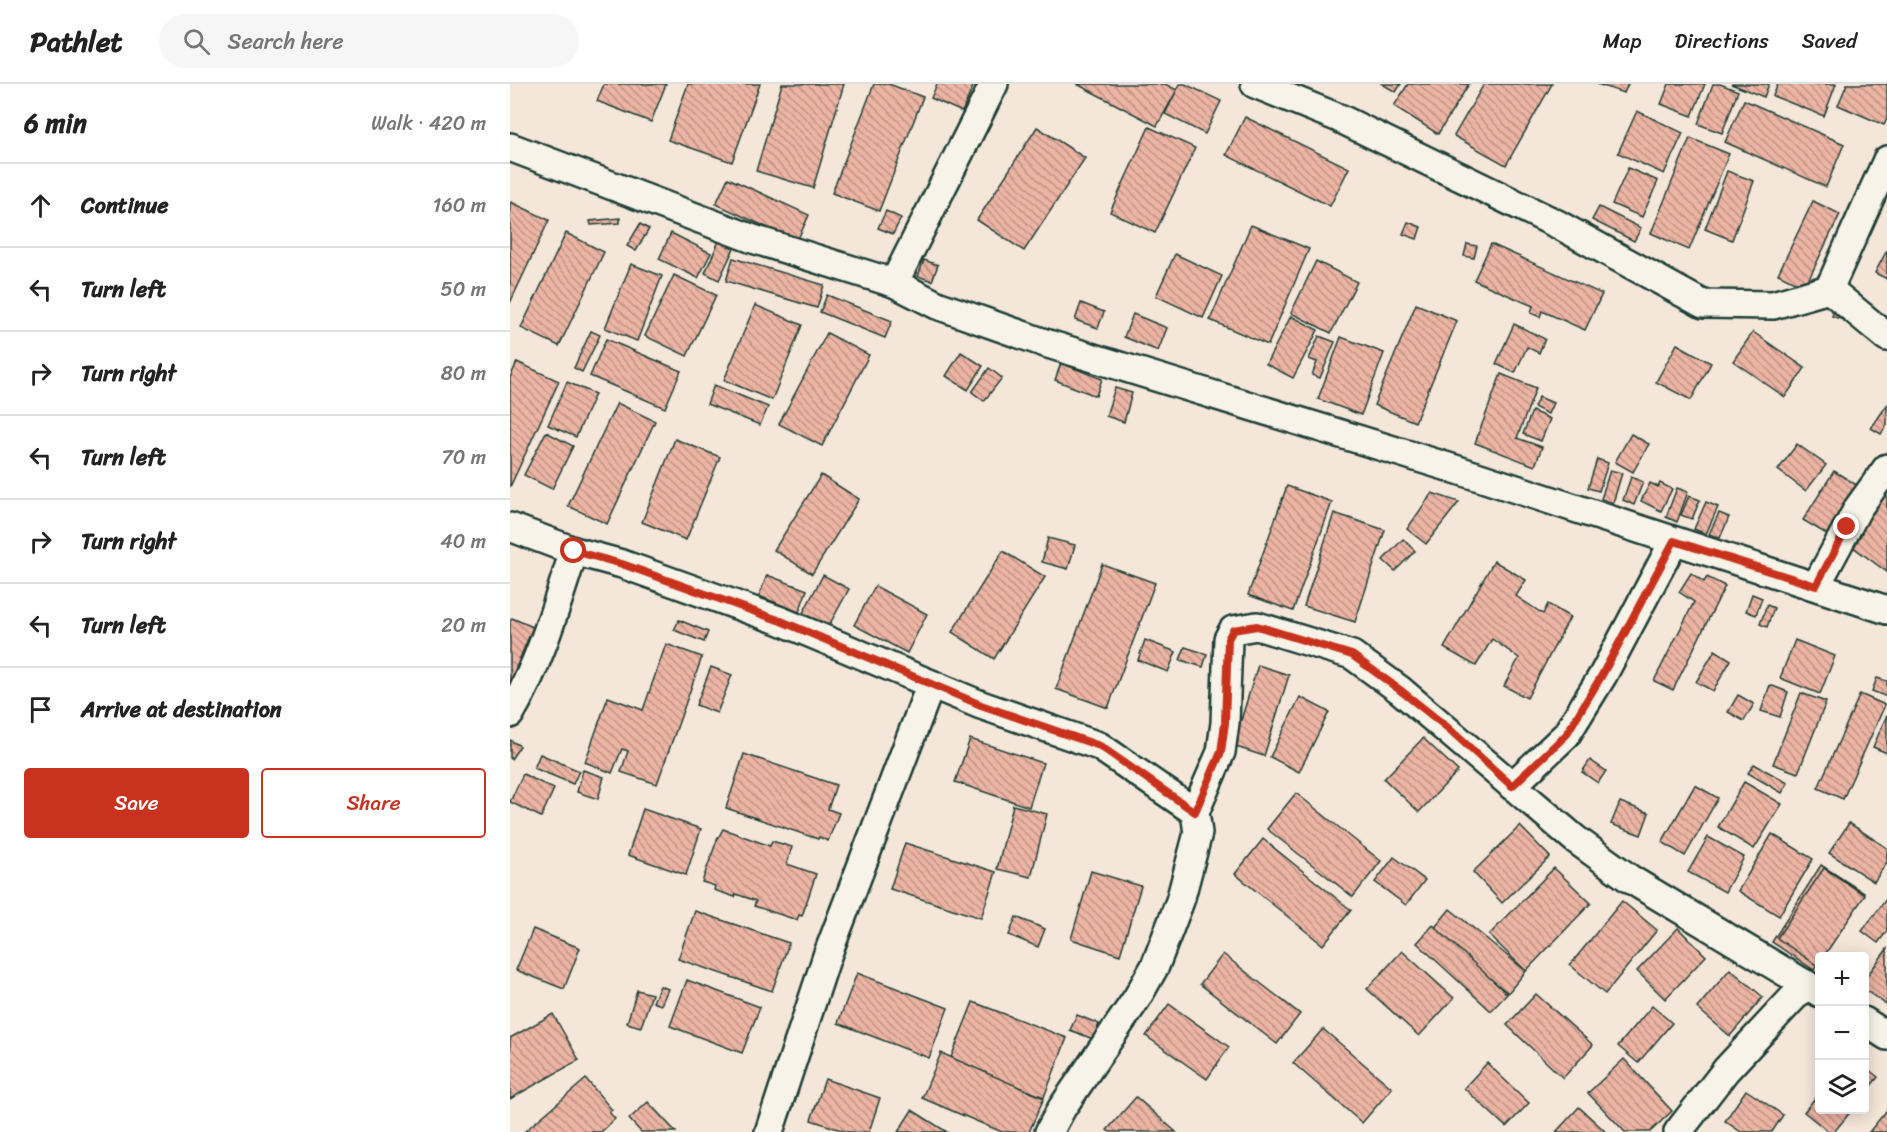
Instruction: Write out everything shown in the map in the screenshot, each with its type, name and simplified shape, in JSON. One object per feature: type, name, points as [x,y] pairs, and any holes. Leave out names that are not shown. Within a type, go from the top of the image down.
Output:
[{"type":"street","points":[[894,283],[994,84]]},
{"type":"street","points":[[1255,84],[1339,118],[1559,225],[1703,304],[1773,305],[1829,289],[1887,160]]},
{"type":"street","points":[[510,147],[753,239],[894,283],[937,305],[1045,343],[1458,470],[1887,610]]},
{"type":"street","points":[[1829,289],[1887,337]]},
{"type":"street","points":[[1816,586],[1858,508],[1887,468]]},
{"type":"street","points":[[510,527],[781,621],[981,705],[1100,746],[1195,812]]},
{"type":"street","points":[[1512,786],[1566,735],[1602,675],[1674,541]]},
{"type":"street","points":[[510,714],[524,691],[551,621],[574,551]]},
{"type":"street","points":[[1049,1132],[1062,1108],[1137,998],[1155,966],[1180,901],[1198,833],[1195,812],[1221,752],[1225,723],[1228,639],[1233,630],[1257,626],[1352,655],[1448,728],[1575,839],[1630,879],[1813,989],[1726,1070],[1678,1132]]},
{"type":"street","points":[[769,1132],[827,956],[931,684]]},
{"type":"street","points":[[1869,1024],[1887,1036]]},
{"type":"building","points":[[604,84],[666,84],[651,122],[597,101]]},
{"type":"building","points":[[688,84],[760,84],[732,162],[668,140]]},
{"type":"building","points":[[782,84],[844,84],[813,188],[756,171]]},
{"type":"building","points":[[874,84],[889,84],[923,97],[879,211],[832,193]]},
{"type":"building","points":[[937,84],[974,84],[962,112],[931,98]]},
{"type":"building","points":[[1077,84],[1165,84],[1177,90],[1157,126]]},
{"type":"building","points":[[1180,84],[1185,84],[1221,101],[1205,134],[1165,114]]},
{"type":"building","points":[[1382,84],[1401,84],[1396,92]]},
{"type":"building","points":[[1408,84],[1469,84],[1438,134],[1394,106]]},
{"type":"building","points":[[1484,84],[1552,84],[1506,165],[1454,136]]},
{"type":"building","points":[[1597,84],[1628,84],[1624,93]]},
{"type":"building","points":[[1669,84],[1705,84],[1692,116],[1661,104]]},
{"type":"building","points":[[1713,84],[1720,84],[1738,91],[1722,133],[1698,124]]},
{"type":"building","points":[[1731,84],[1769,84],[1764,97]]},
{"type":"building","points":[[1778,84],[1836,84],[1824,116],[1773,96]]},
{"type":"building","points":[[1847,84],[1887,84],[1887,119],[1884,125],[1838,105]]},
{"type":"building","points":[[1744,100],[1844,144],[1826,187],[1725,142]]},
{"type":"building","points":[[1637,111],[1683,133],[1664,174],[1618,153]]},
{"type":"building","points":[[1245,117],[1349,168],[1330,206],[1226,155]]},
{"type":"building","points":[[1037,127],[1085,158],[1024,251],[977,220]]},
{"type":"building","points":[[1149,127],[1195,148],[1155,233],[1110,212]]},
{"type":"building","points":[[1690,138],[1729,154],[1689,250],[1651,233]]},
{"type":"building","points":[[1628,168],[1658,181],[1642,217],[1612,204]]},
{"type":"building","points":[[1727,171],[1754,181],[1732,240],[1705,229]]},
{"type":"building","points":[[728,178],[809,215],[797,241],[716,204]]},
{"type":"building","points":[[1813,201],[1840,214],[1805,287],[1778,274]]},
{"type":"building","points":[[511,202],[549,220],[510,303],[510,205]]},
{"type":"building","points":[[1599,207],[1641,228],[1634,241],[1592,220]]},
{"type":"building","points":[[886,211],[901,218],[893,234],[878,228]]},
{"type":"building","points":[[620,218],[620,223],[591,225],[590,221]]},
{"type":"building","points":[[1408,222],[1421,227],[1417,239],[1403,234]]},
{"type":"building","points":[[640,224],[649,229],[636,251],[627,246]]},
{"type":"building","points":[[1251,225],[1309,249],[1268,345],[1210,320]]},
{"type":"building","points":[[566,233],[604,252],[559,346],[521,328]]},
{"type":"building","points":[[671,233],[711,253],[698,278],[659,259]]},
{"type":"building","points":[[719,241],[734,248],[719,280],[705,273]]},
{"type":"building","points":[[1467,244],[1477,246],[1474,258],[1464,256]]},
{"type":"building","points":[[1491,244],[1602,294],[1585,330],[1542,311],[1540,317],[1531,313],[1533,306],[1474,280]]},
{"type":"building","points":[[1887,250],[1887,279],[1875,273]]},
{"type":"building","points":[[1175,254],[1222,276],[1203,318],[1156,296]]},
{"type":"building","points":[[733,258],[824,285],[817,308],[726,281]]},
{"type":"building","points":[[924,260],[938,265],[932,281],[918,276]]},
{"type":"building","points":[[1316,261],[1357,282],[1331,333],[1291,313]]},
{"type":"building","points":[[631,264],[662,276],[637,341],[605,328]]},
{"type":"building","points":[[674,275],[716,295],[687,356],[645,336]]},
{"type":"building","points":[[827,295],[892,321],[885,338],[820,312]]},
{"type":"building","points":[[1081,303],[1104,312],[1098,328],[1075,320]]},
{"type":"building","points":[[1416,304],[1457,321],[1415,422],[1374,405]]},
{"type":"building","points":[[755,305],[802,325],[772,400],[724,380]]},
{"type":"building","points":[[1836,306],[1850,312],[1846,321],[1832,316]]},
{"type":"building","points":[[1133,314],[1167,328],[1158,351],[1124,337]]},
{"type":"building","points":[[1291,316],[1318,330],[1293,378],[1266,364]]},
{"type":"building","points":[[1514,324],[1545,339],[1539,353],[1527,347],[1515,373],[1496,364]]},
{"type":"building","points":[[591,331],[600,335],[582,372],[574,368]]},
{"type":"building","points":[[1753,332],[1805,368],[1785,397],[1733,361]]},
{"type":"building","points":[[827,333],[869,355],[822,446],[779,424]]},
{"type":"building","points":[[1319,336],[1335,342],[1320,378],[1312,375],[1317,362],[1309,359]]},
{"type":"building","points":[[1341,337],[1384,353],[1361,415],[1318,399]]},
{"type":"building","points":[[606,339],[681,371],[665,408],[590,376]]},
{"type":"building","points":[[1677,344],[1711,363],[1691,400],[1656,382]]},
{"type":"building","points":[[961,352],[983,366],[968,390],[946,376]]},
{"type":"building","points":[[517,362],[559,381],[510,487],[510,378]]},
{"type":"building","points":[[1061,363],[1102,379],[1096,396],[1055,380]]},
{"type":"building","points":[[989,368],[1002,378],[984,401],[972,392]]},
{"type":"building","points":[[1501,374],[1536,388],[1517,438],[1542,447],[1535,466],[1475,443]]},
{"type":"building","points":[[567,382],[595,394],[576,437],[548,425]]},
{"type":"building","points":[[714,385],[768,407],[760,425],[707,404]]},
{"type":"building","points":[[1115,388],[1132,393],[1124,422],[1106,416]]},
{"type":"building","points":[[1539,397],[1553,403],[1548,414],[1534,407]]},
{"type":"building","points":[[617,403],[655,421],[607,524],[568,506]]},
{"type":"building","points":[[1887,405],[1887,425],[1881,434],[1871,428]]},
{"type":"building","points":[[1532,411],[1550,419],[1541,441],[1523,434]]},
{"type":"building","points":[[546,432],[573,446],[552,489],[524,475]]},
{"type":"building","points":[[1631,434],[1649,444],[1633,472],[1615,462]]},
{"type":"building","points":[[675,439],[720,457],[686,540],[642,522]]},
{"type":"building","points":[[1797,444],[1826,465],[1806,491],[1778,470]]},
{"type":"building","points":[[1597,459],[1608,463],[1599,491],[1588,488]]},
{"type":"building","points":[[1610,470],[1622,473],[1613,503],[1601,499]]},
{"type":"building","points":[[1834,471],[1863,489],[1833,538],[1803,520]]},
{"type":"building","points":[[821,475],[859,499],[812,574],[774,550]]},
{"type":"building","points":[[1631,477],[1643,482],[1634,505],[1623,500]]},
{"type":"building","points":[[1650,483],[1658,487],[1660,483],[1672,489],[1661,511],[1641,501]]},
{"type":"building","points":[[1887,483],[1887,572],[1845,541]]},
{"type":"building","points":[[1287,486],[1332,502],[1293,611],[1248,595]]},
{"type":"building","points":[[1677,488],[1688,492],[1677,522],[1666,517]]},
{"type":"building","points":[[1432,493],[1459,502],[1426,544],[1407,529]]},
{"type":"building","points":[[1689,496],[1700,500],[1692,519],[1681,515]]},
{"type":"building","points":[[1706,502],[1718,507],[1706,534],[1694,529]]},
{"type":"building","points":[[1334,513],[1385,530],[1355,622],[1304,606]]},
{"type":"building","points":[[1719,513],[1729,517],[1720,538],[1709,534]]},
{"type":"building","points":[[1048,538],[1075,545],[1068,569],[1042,562]]},
{"type":"building","points":[[1403,539],[1415,551],[1395,571],[1383,560]]},
{"type":"building","points":[[1003,551],[1045,577],[994,659],[952,632]]},
{"type":"building","points":[[1494,561],[1526,580],[1516,596],[1543,614],[1548,604],[1570,617],[1527,698],[1504,686],[1519,658],[1492,639],[1476,666],[1444,648]]},
{"type":"building","points":[[1102,564],[1155,583],[1108,708],[1056,689]]},
{"type":"building","points":[[1691,573],[1704,582],[1707,577],[1725,586],[1673,690],[1654,681],[1694,602],[1679,592]]},
{"type":"building","points":[[767,575],[807,590],[799,612],[759,596]]},
{"type":"building","points":[[823,575],[849,589],[827,629],[802,615]]},
{"type":"building","points":[[875,586],[927,614],[907,653],[854,625]]},
{"type":"building","points":[[1752,594],[1762,598],[1756,615],[1746,611]]},
{"type":"building","points":[[1767,605],[1774,608],[1767,627],[1760,624]]},
{"type":"building","points":[[512,618],[533,627],[510,682],[510,622]]},
{"type":"building","points":[[679,620],[708,632],[704,642],[674,630]]},
{"type":"building","points":[[1145,640],[1176,652],[1168,672],[1138,660]]},
{"type":"building","points":[[1795,640],[1835,656],[1820,694],[1780,678]]},
{"type":"building","points":[[666,644],[702,657],[657,784],[621,772],[628,751],[622,749],[612,773],[585,762],[608,697],[643,710]]},
{"type":"building","points":[[1185,647],[1207,654],[1203,667],[1180,660]]},
{"type":"building","points":[[1715,650],[1731,660],[1713,691],[1696,682]]},
{"type":"building","points":[[1258,665],[1289,675],[1264,756],[1233,746]]},
{"type":"building","points":[[711,667],[732,675],[717,713],[696,705]]},
{"type":"building","points":[[1877,678],[1887,681],[1887,697],[1872,691]]},
{"type":"building","points":[[1770,685],[1788,692],[1780,717],[1761,711]]},
{"type":"building","points":[[1801,693],[1826,702],[1798,773],[1773,764]]},
{"type":"building","points":[[1860,694],[1885,705],[1843,799],[1818,788]]},
{"type":"building","points":[[1738,695],[1754,704],[1744,721],[1728,712]]},
{"type":"building","points":[[1300,697],[1329,712],[1299,772],[1270,757]]},
{"type":"building","points":[[1887,715],[1887,753],[1873,747]]},
{"type":"building","points":[[1423,738],[1458,771],[1419,812],[1384,779]]},
{"type":"building","points":[[970,739],[1043,763],[1029,807],[955,782]]},
{"type":"building","points":[[510,740],[520,746],[511,759],[510,758]]},
{"type":"building","points":[[540,754],[579,771],[573,784],[534,768]]},
{"type":"building","points":[[744,754],[836,785],[828,809],[839,813],[828,841],[726,808]]},
{"type":"building","points":[[1590,760],[1606,771],[1598,783],[1582,772]]},
{"type":"building","points":[[1754,764],[1788,783],[1782,793],[1748,773]]},
{"type":"building","points":[[583,770],[604,777],[598,799],[577,792]]},
{"type":"building","points":[[523,774],[554,789],[541,817],[510,802]]},
{"type":"building","points":[[1744,782],[1782,804],[1754,849],[1718,827]]},
{"type":"building","points":[[1695,785],[1718,798],[1685,856],[1662,842]]},
{"type":"building","points":[[1296,793],[1381,861],[1353,897],[1267,829]]},
{"type":"building","points":[[1620,802],[1649,813],[1641,835],[1611,824]]},
{"type":"building","points":[[1013,805],[1047,814],[1031,877],[997,869]]},
{"type":"building","points":[[643,809],[701,829],[686,875],[628,855]]},
{"type":"building","points":[[1849,823],[1887,848],[1887,862],[1874,882],[1829,853]]},
{"type":"building","points":[[1520,826],[1550,857],[1502,903],[1473,872]]},
{"type":"building","points":[[723,829],[770,846],[772,841],[792,847],[787,864],[816,874],[802,916],[799,915],[797,920],[754,906],[756,901],[714,890],[715,886],[702,882]]},
{"type":"building","points":[[1772,834],[1813,859],[1779,916],[1738,891]]},
{"type":"building","points":[[1708,837],[1744,857],[1725,892],[1688,872]]},
{"type":"building","points":[[1263,839],[1351,910],[1323,945],[1235,874]]},
{"type":"building","points":[[905,843],[996,872],[981,918],[890,889]]},
{"type":"building","points":[[1394,857],[1425,880],[1406,905],[1375,882]]},
{"type":"building","points":[[1821,865],[1864,893],[1825,952],[1815,952],[1814,970],[1772,942]]},
{"type":"building","points":[[1554,868],[1591,903],[1526,971],[1489,935]]},
{"type":"building","points":[[1824,868],[1865,895],[1827,952],[1815,952],[1815,964],[1777,938]]},
{"type":"building","points":[[1091,871],[1141,886],[1120,955],[1071,939]]},
{"type":"building","points":[[1887,898],[1887,931],[1878,943],[1862,931]]},
{"type":"building","points":[[1622,901],[1657,930],[1605,994],[1570,965]]},
{"type":"building","points":[[1450,909],[1526,971],[1508,993],[1432,931]]},
{"type":"building","points":[[695,911],[789,943],[772,991],[678,959]]},
{"type":"building","points":[[1016,917],[1045,929],[1038,947],[1009,935]]},
{"type":"building","points":[[1433,925],[1507,994],[1491,1011],[1417,943]]},
{"type":"building","points":[[1678,928],[1706,956],[1665,999],[1637,971]]},
{"type":"building","points":[[533,929],[580,948],[564,989],[516,970]]},
{"type":"building","points":[[1887,949],[1887,1005],[1869,992],[1869,973]]},
{"type":"building","points":[[1402,951],[1454,998],[1419,1036],[1367,989]]},
{"type":"building","points":[[1223,954],[1300,1014],[1277,1044],[1200,984]]},
{"type":"building","points":[[1730,969],[1763,997],[1730,1036],[1697,1008]]},
{"type":"building","points":[[857,973],[948,1008],[929,1058],[838,1023]]},
{"type":"building","points":[[687,980],[760,1007],[742,1053],[670,1026]]},
{"type":"building","points":[[660,986],[668,989],[661,1005],[653,1002]]},
{"type":"building","points":[[637,990],[652,994],[641,1027],[627,1023]]},
{"type":"building","points":[[1536,994],[1593,1045],[1563,1078],[1507,1025]]},
{"type":"building","points":[[973,1002],[1067,1038],[1044,1097],[950,1060]]},
{"type":"building","points":[[1169,1004],[1229,1047],[1207,1079],[1146,1036]]},
{"type":"building","points":[[1652,1006],[1672,1023],[1638,1063],[1618,1046]]},
{"type":"building","points":[[553,1014],[579,1060],[510,1099],[510,1038]]},
{"type":"building","points":[[1077,1015],[1099,1024],[1093,1039],[1070,1030]]},
{"type":"building","points":[[1323,1029],[1392,1088],[1362,1123],[1293,1063]]},
{"type":"building","points":[[941,1053],[1044,1098],[1029,1132],[1002,1132],[922,1098]]},
{"type":"building","points":[[1624,1059],[1672,1111],[1650,1132],[1625,1132],[1588,1093]]},
{"type":"building","points":[[1487,1063],[1529,1103],[1506,1127],[1464,1088]]},
{"type":"building","points":[[1869,1070],[1878,1077],[1869,1088]]},
{"type":"building","points":[[586,1079],[612,1110],[609,1112],[615,1119],[601,1132],[524,1132]]},
{"type":"building","points":[[825,1079],[880,1098],[869,1132],[847,1132],[811,1120]]},
{"type":"building","points":[[1746,1090],[1783,1115],[1772,1132],[1741,1132],[1725,1121]]},
{"type":"building","points":[[1136,1097],[1176,1132],[1110,1132],[1107,1130]]},
{"type":"building","points":[[1815,1098],[1815,1114],[1849,1114],[1834,1132],[1829,1132],[1804,1112]]},
{"type":"building","points":[[648,1102],[676,1132],[641,1132],[629,1119]]},
{"type":"building","points":[[1579,1107],[1606,1132],[1556,1132]]},
{"type":"building","points":[[912,1110],[947,1132],[898,1132]]},
{"type":"building","points":[[1887,1110],[1887,1132],[1869,1132]]},
{"type":"route","points":[[574,551],[622,564],[781,621],[981,705],[1100,746],[1195,812],[1221,752],[1225,723],[1228,639],[1233,630],[1257,626],[1352,655],[1448,728],[1512,786],[1566,735],[1602,675],[1674,541],[1816,586],[1847,527]]}]
